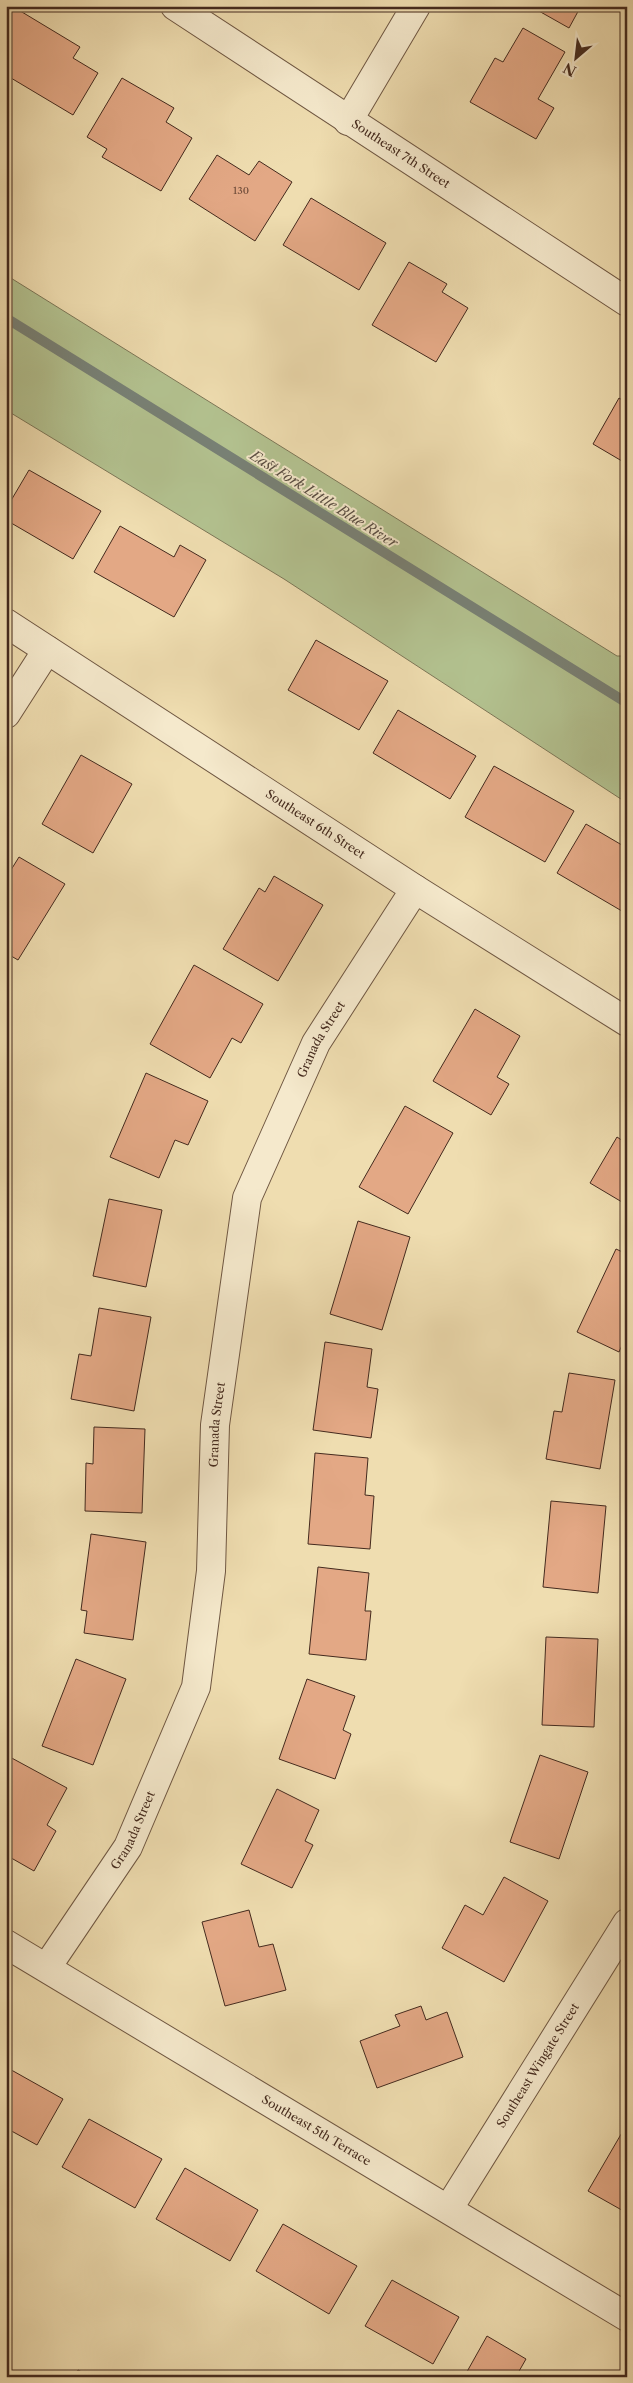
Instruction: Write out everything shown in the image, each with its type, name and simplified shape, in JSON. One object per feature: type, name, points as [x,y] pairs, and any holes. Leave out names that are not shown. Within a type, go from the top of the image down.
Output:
[{"type":"street","name":"Southeast 7th Street","points":[[175,6],[627,302]]},
{"type":"street","points":[[348,121],[416,6]]},
{"type":"street","name":"Southeast 6th Street","points":[[6,624],[415,888],[627,1022]]},
{"type":"street","points":[[6,714],[47,650]]},
{"type":"street","name":"Granada Street","points":[[47,1968],[128,1847],[196,1687],[211,1571],[215,1425],[247,1198],[316,1043],[415,888]]},
{"type":"street","name":"Southeast Wingate Street","points":[[449,2208],[627,1923]]},
{"type":"street","name":"Southeast 5th Terrace","points":[[6,1944],[449,2208],[627,2317]]},
{"type":"green space","points":[[6,275],[617,656],[627,656],[627,803],[284,579],[6,410]]},
{"type":"building","points":[[12,6],[80,47],[73,58],[98,73],[73,115],[6,75],[6,15]]},
{"type":"building","points":[[530,6],[581,6],[569,28]]},
{"type":"building","points":[[523,28],[565,52],[538,99],[554,108],[536,139],[470,102],[495,58],[503,62]]},
{"type":"building","points":[[122,78],[174,108],[166,122],[192,138],[161,191],[102,157],[107,149],[87,137]]},
{"type":"building","points":[[217,155],[249,175],[259,161],[292,182],[255,241],[189,199]]},
{"type":"building","points":[[311,198],[386,243],[359,290],[283,245]]},
{"type":"building","points":[[409,262],[447,284],[442,292],[468,308],[436,362],[372,325]]},
{"type":"building","points":[[619,398],[627,403],[627,464],[593,444]]},
{"type":"building","points":[[29,470],[101,511],[73,559],[6,520],[6,509]]},
{"type":"building","points":[[120,526],[174,557],[180,545],[206,560],[174,617],[94,572]]},
{"type":"building","points":[[316,640],[388,681],[359,730],[288,690]]},
{"type":"building","points":[[398,710],[476,756],[450,799],[373,753]]},
{"type":"building","points":[[81,755],[132,784],[93,853],[42,824]]},
{"type":"building","points":[[494,766],[574,811],[545,862],[465,817]]},
{"type":"building","points":[[586,824],[627,848],[627,914],[557,873]]},
{"type":"building","points":[[19,857],[65,884],[18,960],[6,953],[6,878]]},
{"type":"building","points":[[274,876],[323,905],[278,981],[223,949],[259,888],[265,892]]},
{"type":"building","points":[[194,965],[263,1004],[241,1043],[232,1038],[210,1078],[150,1044]]},
{"type":"building","points":[[475,1009],[520,1036],[497,1077],[509,1084],[491,1115],[433,1081]]},
{"type":"building","points":[[146,1073],[208,1101],[188,1145],[175,1140],[159,1178],[110,1157]]},
{"type":"building","points":[[405,1106],[453,1133],[408,1214],[359,1187]]},
{"type":"building","points":[[627,1134],[627,1205],[590,1183],[617,1137],[623,1141]]},
{"type":"building","points":[[109,1199],[162,1210],[146,1287],[93,1276]]},
{"type":"building","points":[[358,1221],[410,1237],[382,1330],[330,1314]]},
{"type":"building","points":[[616,1249],[627,1254],[627,1334],[619,1352],[577,1332]]},
{"type":"building","points":[[99,1308],[151,1317],[134,1411],[71,1399],[79,1354],[91,1356]]},
{"type":"building","points":[[325,1342],[372,1349],[367,1387],[378,1389],[371,1438],[313,1430]]},
{"type":"building","points":[[569,1373],[615,1380],[600,1469],[546,1459],[554,1411],[562,1412]]},
{"type":"building","points":[[94,1427],[145,1429],[142,1513],[85,1511],[86,1463],[93,1464]]},
{"type":"building","points":[[315,1453],[368,1458],[365,1495],[374,1496],[370,1549],[308,1544]]},
{"type":"building","points":[[551,1501],[606,1506],[598,1593],[543,1587]]},
{"type":"building","points":[[91,1534],[146,1542],[133,1640],[84,1633],[87,1611],[81,1610]]},
{"type":"building","points":[[318,1567],[369,1573],[365,1611],[371,1611],[366,1660],[309,1654]]},
{"type":"building","points":[[546,1637],[598,1639],[594,1727],[542,1725]]},
{"type":"building","points":[[76,1659],[126,1679],[93,1765],[42,1746]]},
{"type":"building","points":[[307,1679],[355,1696],[343,1730],[351,1734],[335,1779],[279,1759]]},
{"type":"building","points":[[540,1755],[588,1772],[559,1859],[510,1842]]},
{"type":"building","points":[[8,1756],[67,1788],[47,1825],[56,1831],[34,1871],[6,1855],[6,1759]]},
{"type":"building","points":[[277,1789],[319,1810],[305,1841],[313,1845],[292,1888],[241,1864]]},
{"type":"building","points":[[504,1877],[548,1901],[504,1982],[442,1948],[465,1905],[483,1915]]},
{"type":"building","points":[[249,1910],[259,1947],[273,1944],[286,1990],[225,2006],[202,1922]]},
{"type":"building","points":[[421,2006],[426,2020],[447,2012],[463,2057],[377,2088],[360,2041],[400,2026],[395,2015]]},
{"type":"building","points":[[6,2067],[63,2099],[37,2145],[6,2128]]},
{"type":"building","points":[[89,2119],[162,2159],[135,2208],[62,2167]]},
{"type":"building","points":[[627,2124],[627,2213],[588,2191]]},
{"type":"building","points":[[185,2168],[258,2210],[230,2261],[156,2219]]},
{"type":"building","points":[[283,2224],[357,2266],[329,2314],[256,2271]]},
{"type":"building","points":[[392,2280],[459,2317],[433,2364],[365,2326]]},
{"type":"building","points":[[487,2336],[526,2359],[518,2373],[525,2377],[464,2377]]},
{"type":"building","points":[[78,2370],[91,2377],[74,2377]]},
{"type":"waterway","name":"East Fork Little Blue River","points":[[6,318],[627,703]]}]
